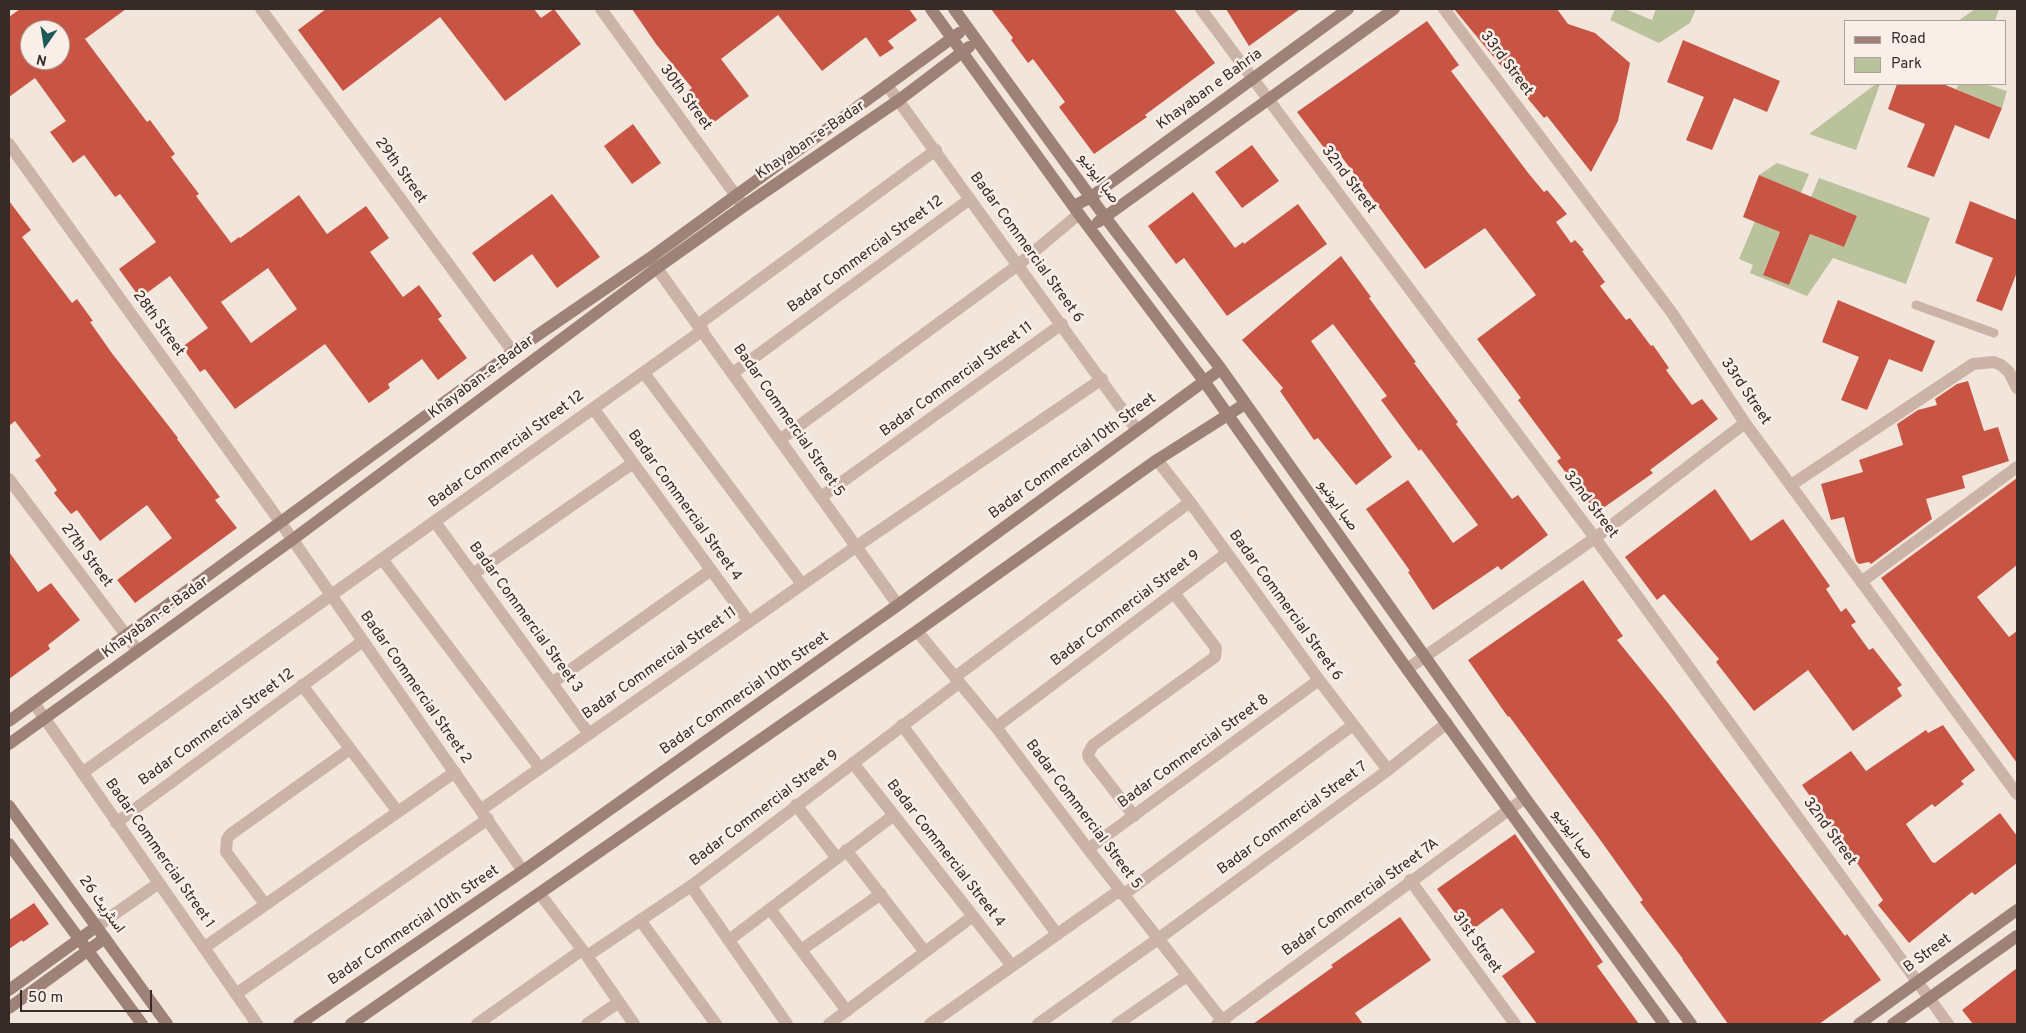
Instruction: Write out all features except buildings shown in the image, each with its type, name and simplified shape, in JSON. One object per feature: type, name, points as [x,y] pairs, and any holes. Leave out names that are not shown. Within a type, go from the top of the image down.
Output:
[{"type":"main road","points":[[932,9],[1076,210],[1204,381],[1408,669],[1664,1024]]},
{"type":"main road","name":"صبا ایونیو","points":[[954,9],[1105,217],[1221,369],[1525,798],[1691,1024]]},
{"type":"main road","name":"Khayaban e Bahria","points":[[1076,210],[1091,197],[1348,9]]},
{"type":"main road","points":[[1090,229],[1394,9]]},
{"type":"main road","name":"Khayaban-e-Badar","points":[[9,720],[513,352],[650,258],[967,27]]},
{"type":"main road","name":"Khayaban-e-Badar","points":[[9,744],[292,540],[658,268],[744,206],[899,100],[977,41]]},
{"type":"main road","name":"Badar Commercial 10th Street","points":[[299,1024],[523,871],[898,605],[1221,369]]},
{"type":"main road","points":[[351,1024],[918,631],[1157,460],[1245,404]]},
{"type":"main road","name":"اسٹریٹ 26","points":[[9,806],[167,1024]]},
{"type":"main road","points":[[9,844],[142,1024]]},
{"type":"main road","name":"B Street","points":[[1859,1024],[2017,910]]},
{"type":"main road","points":[[9,990],[96,927]]},
{"type":"main road","points":[[1893,1024],[2017,936]]},
{"type":"main road","points":[[9,1008],[105,938]]},
{"type":"street","name":"29th Street","points":[[260,9],[513,352]]},
{"type":"street","name":"30th Street","points":[[601,9],[744,206]]},
{"type":"street","name":"32nd Street","points":[[1201,9],[1252,80],[1595,538],[1948,1024]]},
{"type":"street","name":"33rd Street","points":[[1444,9],[1672,313],[1745,423],[2017,794]]},
{"type":"street","name":"Badar Commercial Street 6","points":[[888,85],[1138,430]]},
{"type":"street","name":"28th Street","points":[[9,144],[281,523]]},
{"type":"street","name":"Badar Commercial Street 12","points":[[82,773],[644,373],[701,327],[936,150]]},
{"type":"street","name":"Badar Commercial Street 12","points":[[733,372],[970,199]]},
{"type":"street","points":[[781,439],[1018,265],[1076,210]]},
{"type":"street","name":"Badar Commercial Street 5","points":[[650,258],[898,605]]},
{"type":"street","name":"Badar Commercial Street 11","points":[[821,497],[1062,324]]},
{"type":"street","points":[[1791,485],[1973,364],[1994,362],[2001,365],[2009,372],[2017,388]]},
{"type":"street","points":[[644,373],[802,584]]},
{"type":"street","name":"Badar Commercial Street 11","points":[[236,994],[485,814],[540,768],[802,584],[1102,379]]},
{"type":"street","name":"Badar Commercial Street 4","points":[[594,408],[749,622]]},
{"type":"street","points":[[1408,669],[1595,538],[1745,423]]},
{"type":"street","name":"Badar Commercial Street 6","points":[[1157,460],[1228,553],[1319,680],[1388,770]]},
{"type":"street","points":[[473,574],[633,463]]},
{"type":"street","points":[[1861,582],[2017,467]]},
{"type":"street","name":"27th Street","points":[[9,479],[138,651]]},
{"type":"street","name":"Badar Commercial Street 9","points":[[477,1024],[690,886],[853,763],[957,680],[1190,502]]},
{"type":"street","name":"Badar Commercial Street 3","points":[[435,522],[589,734]]},
{"type":"street","name":"Badar Commercial Street 2","points":[[281,523],[523,871]]},
{"type":"street","name":"Badar Commercial Street 9","points":[[996,727],[1228,553]]},
{"type":"street","points":[[382,559],[540,768]]},
{"type":"street","points":[[552,683],[711,570]]},
{"type":"street","points":[[1134,816],[1089,758],[1088,754],[1093,745],[1214,657],[1216,648],[1174,593]]},
{"type":"street","name":"Badar Commercial Street 5","points":[[918,631],[996,727],[1221,1023]]},
{"type":"street","name":"Badar Commercial Street 12","points":[[116,823],[363,641]]},
{"type":"street","name":"Badar Commercial Street 8","points":[[1088,849],[1319,680]]},
{"type":"street","points":[[302,685],[398,812]]},
{"type":"street","name":"Badar Commercial Street 1","points":[[34,703],[257,1024]]},
{"type":"street","name":"Badar Commercial Street 7","points":[[1038,1024],[1158,939],[1388,770],[1447,723]]},
{"type":"street","points":[[902,725],[1057,934]]},
{"type":"street","points":[[930,1024],[1057,934],[1121,892],[1353,725]]},
{"type":"street","points":[[265,904],[226,852],[227,839],[230,834],[350,749]]},
{"type":"street","name":"Badar Commercial Street 4","points":[[853,763],[1012,966]]},
{"type":"street","points":[[204,947],[455,772]]},
{"type":"street","name":"Badar Commercial Street 7A","points":[[1221,1023],[1410,880],[1525,798]]},
{"type":"street","points":[[796,805],[880,894],[925,952]]},
{"type":"street","points":[[729,940],[894,815]]},
{"type":"street","name":"31st Street","points":[[1410,880],[1515,1024]]},
{"type":"street","points":[[96,927],[159,883]]},
{"type":"street","points":[[690,886],[787,1024]]},
{"type":"street","points":[[540,894],[585,953],[634,1024]]},
{"type":"street","points":[[801,950],[880,894]]},
{"type":"street","points":[[770,908],[847,1011]]},
{"type":"street","points":[[829,1024],[973,916]]},
{"type":"street","points":[[640,920],[716,1024]]},
{"type":"street","points":[[1117,1024],[1187,976]]},
{"type":"street","points":[[587,1024],[619,1002]]},
{"type":"lane","points":[[1916,305],[1994,333]]},
{"type":"green space","points":[[1615,9],[1625,9],[1652,20],[1656,9],[1696,9],[1690,23],[1659,43],[1610,20]]},
{"type":"green space","points":[[1975,9],[1999,9],[1995,20],[1959,20]]},
{"type":"green space","points":[[1875,85],[1880,85],[1856,150],[1809,134]]},
{"type":"green space","points":[[1958,85],[1988,85],[2007,91],[2002,108],[1956,89]]},
{"type":"green space","points":[[1777,163],[1809,174],[1801,193],[1759,175]]},
{"type":"green space","points":[[1819,178],[1930,218],[1906,284],[1833,258],[1807,296],[1750,273],[1753,265],[1739,259],[1755,221],[1780,232],[1763,274],[1789,285],[1810,234],[1844,247],[1857,216],[1811,197]]}]
